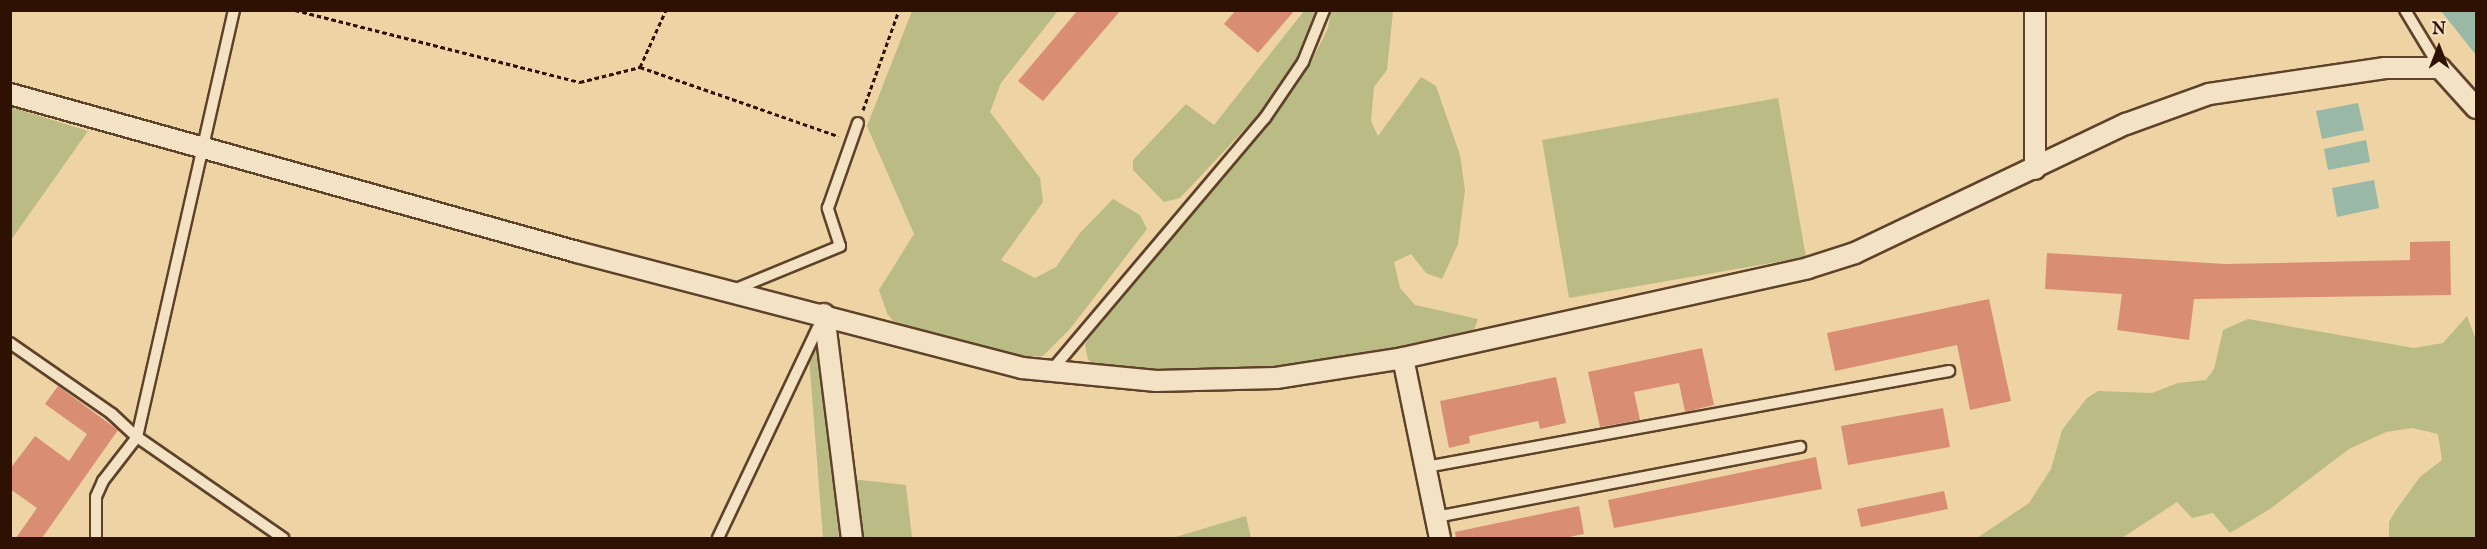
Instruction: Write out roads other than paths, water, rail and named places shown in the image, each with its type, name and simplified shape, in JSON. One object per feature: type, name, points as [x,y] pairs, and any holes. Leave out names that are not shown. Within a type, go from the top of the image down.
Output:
[{"type":"street","points":[[2034,10],[2035,169]]},
{"type":"street","points":[[10,94],[201,150],[1022,368],[1156,381],[1276,378],[1403,358],[1808,268],[1855,253],[2126,124],[2209,94],[2385,69],[2440,68],[2476,108]]},
{"type":"street","points":[[825,314],[852,538]]},
{"type":"street","points":[[1403,358],[1440,538]]},
{"type":"lane","points":[[96,538],[96,497],[103,481],[137,436],[234,10]]},
{"type":"lane","points":[[1050,372],[1265,118],[1303,62],[1324,10]]},
{"type":"lane","points":[[2405,10],[2440,68]]},
{"type":"lane","points":[[731,291],[840,246],[828,207],[858,123]]},
{"type":"lane","points":[[717,538],[825,314]]},
{"type":"lane","points":[[10,343],[112,414],[137,436],[283,538]]},
{"type":"lane","points":[[1426,467],[1949,371]]},
{"type":"lane","points":[[1436,517],[1800,447]]}]
